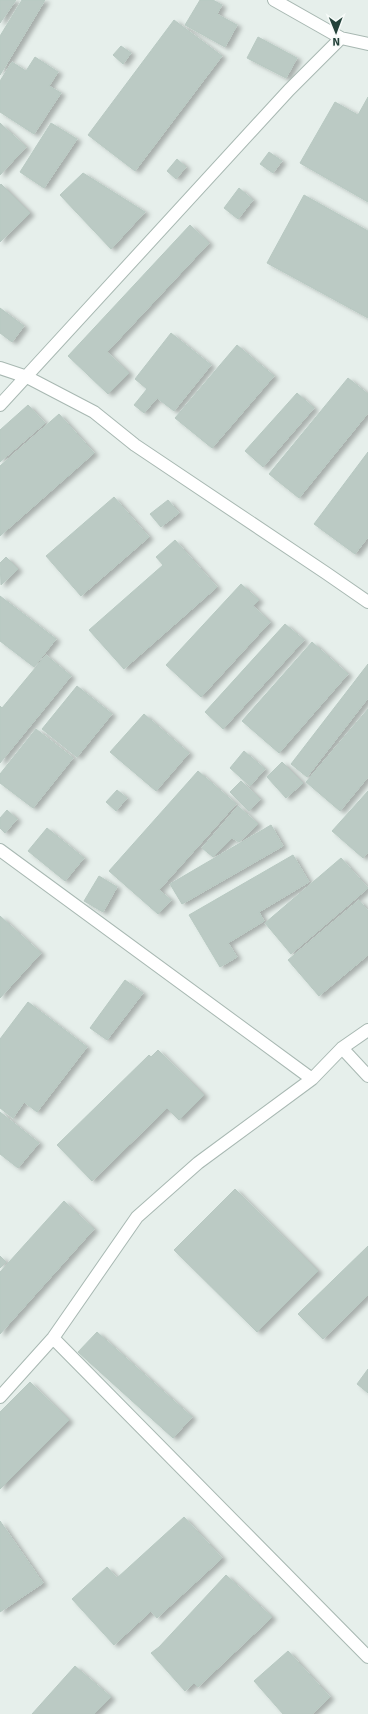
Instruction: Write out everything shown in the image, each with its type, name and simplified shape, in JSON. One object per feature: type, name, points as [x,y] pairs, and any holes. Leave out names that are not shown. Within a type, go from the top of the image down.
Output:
[{"type":"street","points":[[274,0],[341,38],[368,44]]},
{"type":"street","points":[[0,405],[28,377],[289,90],[341,38]]},
{"type":"street","points":[[0,368],[28,377],[94,412],[135,445],[368,602]]},
{"type":"street","points":[[0,850],[312,1079]]},
{"type":"street","points":[[0,1397],[53,1338],[137,1217],[198,1163],[312,1079],[342,1048],[368,1030]]},
{"type":"street","points":[[342,1048],[368,1076]]},
{"type":"street","points":[[53,1338],[368,1657]]},
{"type":"building","points":[[0,0],[16,0],[0,23]]},
{"type":"building","points":[[22,0],[45,0],[0,75],[0,36]]},
{"type":"building","points":[[200,0],[213,0],[222,5],[217,14],[237,25],[225,47],[185,25]]},
{"type":"building","points":[[174,20],[222,56],[135,171],[88,135]]},
{"type":"building","points":[[258,37],[297,58],[286,78],[247,58]]},
{"type":"building","points":[[121,46],[131,53],[123,64],[113,55]]},
{"type":"building","points":[[35,57],[58,72],[49,86],[61,93],[34,134],[0,112],[0,81],[12,62],[26,71]]},
{"type":"building","points":[[368,97],[368,202],[300,163],[335,102],[358,115]]},
{"type":"building","points":[[0,123],[26,147],[0,175]]},
{"type":"building","points":[[51,123],[77,139],[44,188],[20,172]]},
{"type":"building","points":[[269,152],[282,161],[273,173],[260,164]]},
{"type":"building","points":[[177,159],[186,167],[176,179],[167,171]]},
{"type":"building","points":[[83,173],[145,212],[111,249],[60,195]]},
{"type":"building","points":[[1,184],[30,213],[0,242],[0,185]]},
{"type":"building","points":[[239,188],[253,200],[238,219],[224,208]]},
{"type":"building","points":[[304,195],[368,231],[368,318],[267,263]]},
{"type":"building","points":[[190,225],[209,243],[107,352],[129,373],[108,394],[68,356]]},
{"type":"building","points":[[0,308],[24,326],[12,342],[0,333]]},
{"type":"building","points":[[171,333],[211,365],[174,411],[157,398],[144,413],[134,405],[147,389],[135,379]]},
{"type":"building","points":[[237,345],[274,376],[212,448],[175,418]]},
{"type":"building","points":[[348,378],[368,394],[368,413],[299,498],[269,474]]},
{"type":"building","points":[[297,393],[314,408],[263,467],[245,451]]},
{"type":"building","points":[[28,405],[45,423],[0,462],[0,430]]},
{"type":"building","points":[[59,414],[94,453],[0,536],[0,466]]},
{"type":"building","points":[[368,452],[368,537],[355,554],[314,524]]},
{"type":"building","points":[[114,497],[149,537],[81,596],[46,556]]},
{"type":"building","points":[[168,500],[179,513],[161,527],[150,514]]},
{"type":"building","points":[[175,540],[217,587],[124,669],[89,630],[163,565],[156,557]]},
{"type":"building","points":[[6,557],[18,569],[1,585],[0,563]]},
{"type":"building","points":[[241,584],[259,600],[253,606],[270,622],[201,697],[166,665]]},
{"type":"building","points":[[0,596],[56,639],[34,667],[0,641]]},
{"type":"building","points":[[285,624],[304,640],[223,729],[205,712]]},
{"type":"building","points":[[312,642],[348,674],[279,753],[242,721]]},
{"type":"building","points":[[46,655],[71,676],[0,763],[0,706],[2,708]]},
{"type":"building","points":[[368,664],[368,698],[307,777],[291,764]]},
{"type":"building","points":[[77,686],[112,714],[77,757],[42,729]]},
{"type":"building","points":[[368,709],[368,777],[340,811],[306,782]]},
{"type":"building","points":[[144,714],[189,753],[156,791],[110,752]]},
{"type":"building","points":[[36,729],[73,758],[33,808],[0,783],[0,774]]},
{"type":"building","points":[[244,751],[265,769],[250,786],[230,768]]},
{"type":"building","points":[[282,762],[303,783],[286,798],[267,777]]},
{"type":"building","points":[[198,771],[236,804],[159,890],[171,900],[158,914],[109,871]]},
{"type":"building","points":[[241,781],[260,799],[249,811],[230,792]]},
{"type":"building","points":[[117,790],[127,798],[116,811],[106,802]]},
{"type":"building","points":[[368,791],[368,852],[363,858],[332,831]]},
{"type":"building","points":[[238,806],[258,824],[239,842],[232,838],[213,857],[202,848]]},
{"type":"building","points":[[7,810],[17,819],[5,833],[0,828],[0,818]]},
{"type":"building","points":[[271,825],[283,846],[182,904],[170,884]]},
{"type":"building","points":[[47,828],[84,858],[65,881],[28,851]]},
{"type":"building","points":[[293,855],[309,882],[259,912],[264,921],[228,943],[237,957],[220,967],[189,915]]},
{"type":"building","points":[[341,858],[368,888],[291,954],[265,923]]},
{"type":"building","points":[[99,876],[117,887],[103,912],[84,901]]},
{"type":"building","points":[[359,900],[368,911],[368,955],[319,996],[288,960]]},
{"type":"building","points":[[0,916],[41,953],[0,998]]},
{"type":"building","points":[[125,980],[143,993],[107,1040],[90,1028]]},
{"type":"building","points":[[28,1002],[87,1047],[37,1112],[24,1102],[13,1118],[0,1108],[0,1039]]},
{"type":"building","points":[[158,1050],[204,1095],[179,1120],[167,1108],[92,1181],[57,1145],[149,1055],[151,1057]]},
{"type":"building","points":[[0,1112],[39,1143],[18,1168],[0,1154]]},
{"type":"building","points":[[235,1189],[318,1271],[257,1332],[174,1250]]},
{"type":"building","points":[[64,1201],[94,1229],[0,1334],[0,1272]]},
{"type":"building","points":[[368,1246],[368,1295],[323,1339],[298,1314]]},
{"type":"building","points":[[0,1256],[6,1262],[0,1268]]},
{"type":"building","points":[[97,1332],[192,1417],[173,1438],[78,1352]]},
{"type":"building","points":[[368,1369],[368,1393],[357,1384]]},
{"type":"building","points":[[30,1382],[69,1420],[0,1489],[0,1412]]},
{"type":"building","points":[[184,1517],[222,1558],[157,1618],[151,1611],[114,1645],[72,1599],[107,1567],[117,1578]]},
{"type":"building","points":[[0,1521],[43,1583],[0,1612]]},
{"type":"building","points":[[226,1575],[272,1617],[198,1687],[194,1683],[185,1691],[151,1653],[159,1647]]},
{"type":"building","points":[[288,1651],[330,1697],[312,1714],[283,1714],[254,1681]]},
{"type":"building","points":[[75,1666],[111,1697],[94,1714],[32,1714]]}]
